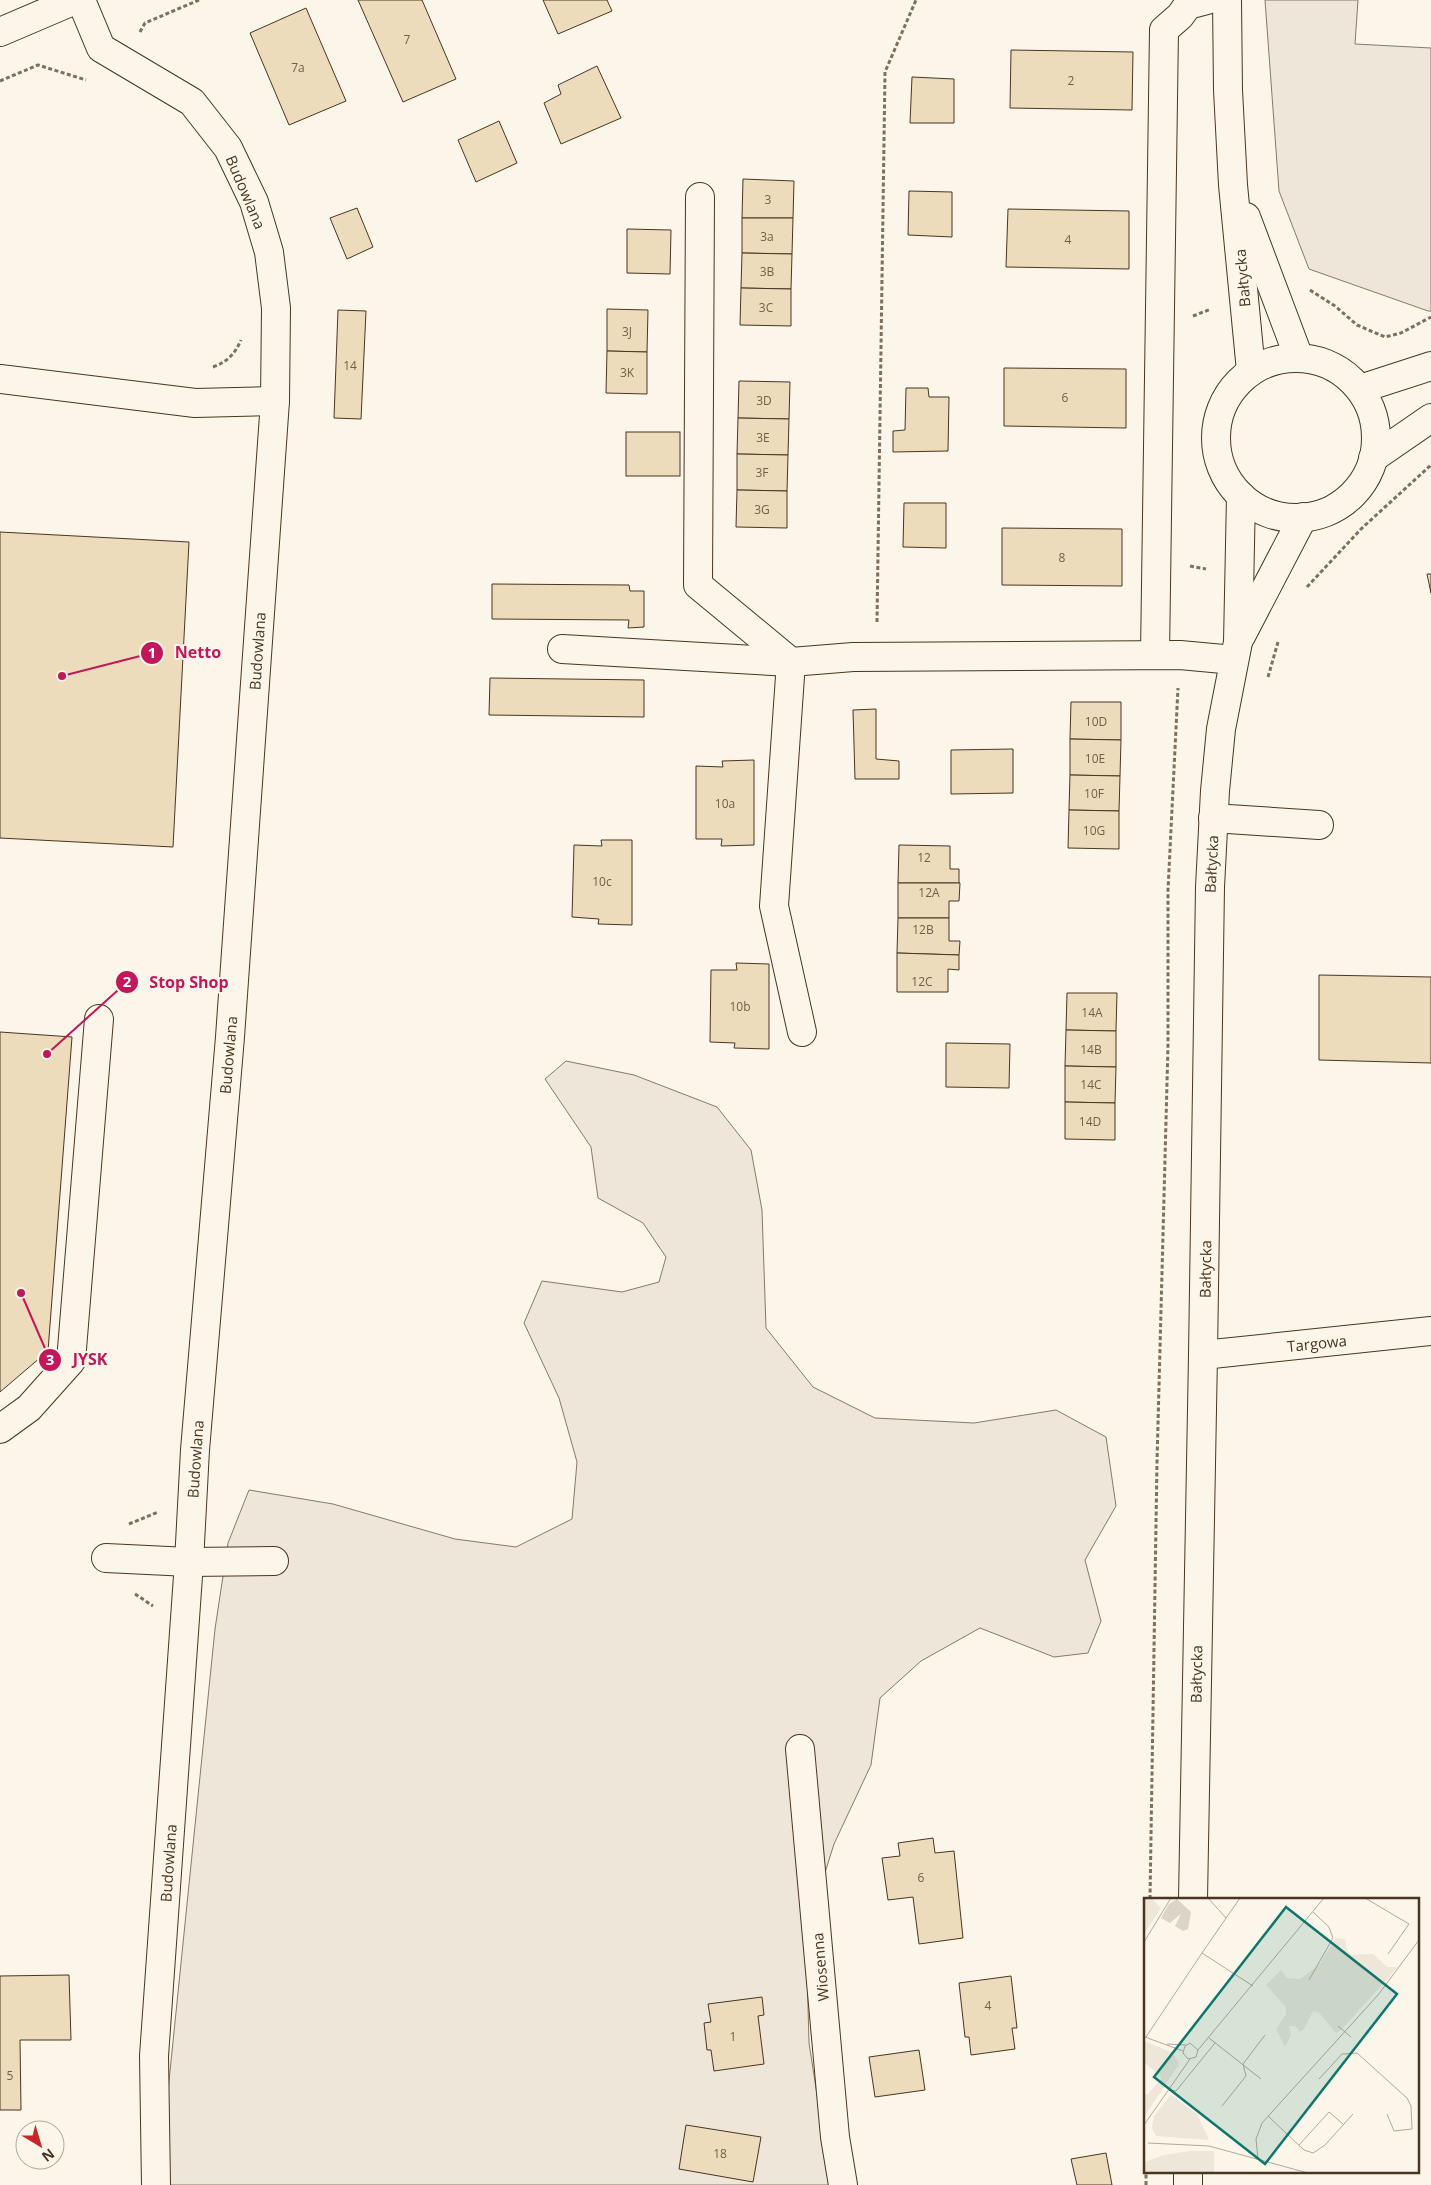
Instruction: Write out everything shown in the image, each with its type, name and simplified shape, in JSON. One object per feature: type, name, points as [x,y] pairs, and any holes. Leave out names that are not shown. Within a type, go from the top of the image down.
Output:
[{"type":"street","points":[[0,32],[75,0]]},
{"type":"street","name":"Budowlana","points":[[81,0],[101,48],[192,102],[228,148],[254,202],[269,252],[276,308],[275,401],[230,1037],[194,1450],[189,1562],[154,2056],[156,2185]]},
{"type":"street","points":[[1167,655],[1164,30],[1180,16],[1188,5],[1207,0]]},
{"type":"street","name":"Bałtycka","points":[[1228,0],[1228,90],[1233,185],[1251,371]]},
{"type":"street","name":"Bałtycka","points":[[1233,185],[1299,358]]},
{"type":"street","points":[[700,197],[698,585],[791,662]]},
{"type":"street","points":[[1299,358],[1317,361],[1333,367],[1348,377],[1360,389],[1369,405],[1374,422],[1376,440],[1373,458],[1364,480],[1347,498],[1326,512],[1303,518],[1273,514],[1259,509],[1240,496],[1226,477],[1217,455],[1216,431],[1221,408],[1233,387],[1251,371],[1274,361],[1299,358]]},
{"type":"street","points":[[1360,389],[1431,366]]},
{"type":"street","points":[[0,379],[195,403],[275,401]]},
{"type":"street","points":[[1373,458],[1431,418]]},
{"type":"street","name":"Bałtycka","points":[[1192,1898],[1210,886],[1213,818],[1221,729],[1236,651],[1240,496]]},
{"type":"street","name":"Bałtycka","points":[[1236,651],[1303,518]]},
{"type":"street","points":[[562,649],[791,662],[854,657],[1167,655],[1236,651]]},
{"type":"street","points":[[791,662],[774,906],[802,1032]]},
{"type":"street","points":[[1213,818],[1319,824]]},
{"type":"street","points":[[0,1429],[28,1408],[71,1361],[99,1019]]},
{"type":"street","name":"Targowa","points":[[1203,1355],[1431,1331]]},
{"type":"street","points":[[106,1558],[189,1562],[274,1561]]},
{"type":"street","name":"Wiosenna","points":[[800,1749],[835,2137],[843,2185]]},
{"type":"street","points":[[1188,2172],[1188,2185]]},
{"type":"path","points":[[877,622],[885,72],[916,0]]},
{"type":"path","points":[[243,335],[244,344]]},
{"type":"path","points":[[1265,685],[1278,641]]},
{"type":"path","points":[[1150,1898],[1157,1462],[1168,1045],[1167,655]]},
{"type":"path","points":[[1146,2172],[1146,2185]]},
{"type":"shaded area","points":[[1265,0],[1358,0],[1355,44],[1431,48],[1431,311],[1309,269],[1279,191]]},
{"type":"shaded area","points":[[566,1061],[634,1075],[717,1107],[751,1150],[762,1210],[766,1328],[813,1387],[875,1418],[974,1423],[1056,1410],[1106,1437],[1116,1506],[1085,1560],[1101,1621],[1088,1653],[1054,1657],[980,1628],[921,1661],[880,1698],[871,1765],[834,1844],[806,1933],[809,2043],[831,2185],[167,2185],[168,2091],[215,1629],[228,1543],[249,1490],[333,1504],[455,1539],[516,1547],[572,1519],[577,1462],[559,1398],[524,1323],[542,1281],[622,1292],[659,1282],[666,1257],[643,1223],[598,1198],[591,1147],[545,1079]]},
{"type":"building","points":[[358,0],[422,0],[456,79],[403,102]]},
{"type":"building","points":[[543,0],[607,0],[612,11],[558,34]]},
{"type":"building","points":[[306,8],[346,101],[289,125],[250,33]]},
{"type":"building","points":[[1011,50],[1133,52],[1132,110],[1010,108]]},
{"type":"building","points":[[597,66],[621,118],[561,144],[544,103],[561,94],[558,85]]},
{"type":"building","points":[[912,77],[954,79],[954,123],[910,123]]},
{"type":"building","points":[[499,121],[517,163],[476,182],[458,140]]},
{"type":"building","points":[[743,179],[794,181],[793,218],[742,218]]},
{"type":"building","points":[[909,191],[952,192],[952,237],[908,235]]},
{"type":"building","points":[[357,208],[373,247],[347,259],[330,218]]},
{"type":"building","points":[[1008,209],[1129,211],[1129,269],[1006,267]]},
{"type":"building","points":[[742,218],[793,218],[792,254],[742,253]]},
{"type":"building","points":[[627,229],[671,230],[670,274],[627,273]]},
{"type":"building","points":[[742,253],[792,254],[791,289],[741,288]]},
{"type":"building","points":[[741,288],[791,289],[791,326],[740,325]]},
{"type":"building","points":[[607,309],[648,310],[647,352],[607,351]]},
{"type":"building","points":[[338,310],[366,311],[361,419],[334,418]]},
{"type":"building","points":[[607,351],[647,352],[647,394],[606,393]]},
{"type":"building","points":[[1004,368],[1126,369],[1126,428],[1004,426]]},
{"type":"building","points":[[739,381],[790,382],[789,419],[738,418]]},
{"type":"building","points":[[906,388],[928,388],[929,397],[949,397],[948,451],[893,452],[893,431],[905,430]]},
{"type":"building","points":[[738,418],[789,419],[788,455],[737,454]]},
{"type":"building","points":[[626,432],[680,432],[680,476],[626,476]]},
{"type":"building","points":[[737,454],[788,455],[787,491],[737,490]]},
{"type":"building","points":[[737,490],[787,491],[787,528],[736,527]]},
{"type":"building","points":[[904,503],[946,503],[946,548],[903,547]]},
{"type":"building","points":[[1002,528],[1122,529],[1122,586],[1002,585]]},
{"type":"building","points":[[0,532],[189,542],[173,847],[0,838]]},
{"type":"building","points":[[1427,574],[1431,574],[1431,593]]},
{"type":"building","points":[[492,584],[629,585],[630,591],[644,591],[644,627],[628,628],[629,620],[492,619]]},
{"type":"building","points":[[490,678],[644,680],[644,717],[489,715]]},
{"type":"building","points":[[1071,702],[1121,702],[1121,740],[1070,739]]},
{"type":"building","points":[[876,709],[876,759],[899,761],[899,779],[855,779],[853,710]]},
{"type":"building","points":[[1070,739],[1121,740],[1120,776],[1070,775]]},
{"type":"building","points":[[1013,749],[1013,793],[951,794],[951,750]]},
{"type":"building","points":[[754,760],[754,845],[721,846],[722,839],[696,839],[696,766],[723,767],[722,761]]},
{"type":"building","points":[[1070,775],[1120,776],[1119,811],[1069,810]]},
{"type":"building","points":[[1069,810],[1119,811],[1119,849],[1068,848]]},
{"type":"building","points":[[601,840],[632,840],[632,925],[598,924],[599,919],[572,917],[574,845],[602,846]]},
{"type":"building","points":[[899,845],[950,846],[950,869],[959,869],[959,883],[898,883]]},
{"type":"building","points":[[898,883],[960,883],[959,901],[949,901],[949,918],[898,918]]},
{"type":"building","points":[[898,918],[949,918],[949,941],[960,941],[959,955],[897,953]]},
{"type":"building","points":[[897,953],[959,955],[959,970],[948,969],[948,992],[897,992]]},
{"type":"building","points":[[736,963],[769,964],[769,1049],[734,1048],[735,1043],[710,1042],[711,970],[737,970]]},
{"type":"building","points":[[1319,975],[1431,977],[1431,1063],[1319,1060]]},
{"type":"building","points":[[1067,993],[1117,993],[1116,1031],[1066,1030]]},
{"type":"building","points":[[1066,1030],[1116,1031],[1116,1067],[1065,1066]]},
{"type":"building","points":[[0,1032],[72,1037],[48,1351],[0,1392]]},
{"type":"building","points":[[946,1043],[1010,1044],[1009,1088],[946,1087]]},
{"type":"building","points":[[1065,1066],[1116,1067],[1115,1103],[1065,1102]]},
{"type":"building","points":[[1065,1102],[1115,1103],[1115,1140],[1065,1139]]},
{"type":"building","points":[[933,1838],[935,1853],[954,1851],[963,1938],[919,1944],[913,1897],[888,1900],[882,1858],[900,1856],[898,1843]]},
{"type":"building","points":[[69,1975],[71,2040],[20,2040],[21,2110],[0,2110],[0,1976]]},
{"type":"building","points":[[1011,1976],[1017,2028],[1012,2028],[1015,2049],[971,2055],[969,2037],[965,2037],[959,1983]]},
{"type":"building","points":[[762,1997],[764,2015],[758,2016],[764,2064],[714,2071],[711,2050],[707,2050],[704,2023],[711,2022],[708,2004]]},
{"type":"building","points":[[919,2050],[925,2090],[875,2097],[869,2057]]},
{"type":"building","points":[[686,2125],[761,2137],[753,2182],[679,2169]]},
{"type":"building","points":[[1106,2153],[1112,2185],[1077,2185],[1071,2159]]},
{"type":"place","name":"Netto","points":[[62,676]]},
{"type":"place","name":"Stop Shop","points":[[47,1054]]},
{"type":"place","name":"JYSK","points":[[21,1293]]}]
